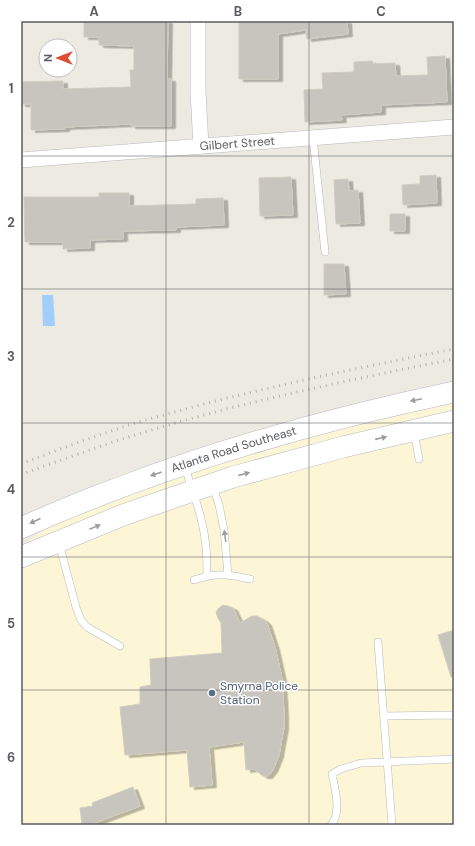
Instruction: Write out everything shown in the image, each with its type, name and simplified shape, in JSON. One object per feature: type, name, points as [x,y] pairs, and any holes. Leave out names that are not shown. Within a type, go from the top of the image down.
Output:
[{"type":"main road","name":"Atlanta Road Southeast","points":[[21,528],[51,514],[128,484],[228,450],[337,419],[454,392]]},
{"type":"main road","name":"Atlanta Road Southeast","points":[[21,557],[123,515],[233,476],[343,447],[454,421]]},
{"type":"street","points":[[198,21],[198,92],[201,146]]},
{"type":"street","name":"Gilbert Street","points":[[21,160],[454,127]]},
{"type":"lane","points":[[313,138],[325,252]]},
{"type":"lane","points":[[413,430],[419,459]]},
{"type":"lane","points":[[184,464],[202,522],[207,557],[207,576]]},
{"type":"lane","points":[[212,484],[219,505],[224,530],[228,575]]},
{"type":"lane","points":[[59,541],[76,607],[81,620],[87,627],[120,646]]},
{"type":"lane","points":[[194,580],[207,576],[218,575],[228,575],[250,579]]},
{"type":"lane","points":[[378,642],[392,825]]},
{"type":"lane","points":[[384,716],[452,715],[454,717]]},
{"type":"lane","points":[[331,825],[335,821],[338,808],[332,774],[341,769],[361,763],[454,759]]},
{"type":"shaded area","points":[[454,383],[454,825],[21,825],[21,547],[115,476],[230,441]]},
{"type":"water","points":[[42,295],[53,295],[55,326],[43,326]]},
{"type":"building","points":[[84,21],[168,21],[167,79],[171,79],[171,126],[131,126],[131,124],[31,130],[31,104],[21,104],[21,82],[63,81],[63,89],[131,87],[130,70],[134,70],[134,46],[99,45],[99,37],[84,37]]},
{"type":"building","points":[[239,21],[347,21],[348,34],[307,39],[306,30],[278,34],[278,79],[239,79]]},
{"type":"building","points":[[445,56],[447,102],[381,105],[381,112],[341,115],[342,120],[305,122],[304,90],[323,89],[322,73],[354,72],[354,62],[372,61],[373,64],[395,63],[396,76],[428,75],[427,57]]},
{"type":"building","points":[[436,175],[437,203],[403,205],[402,185],[420,184],[420,176]]},
{"type":"building","points":[[291,177],[293,215],[260,216],[259,178]]},
{"type":"building","points":[[348,179],[349,191],[358,190],[360,223],[336,224],[334,180]]},
{"type":"building","points":[[99,193],[129,193],[129,206],[196,204],[196,199],[223,198],[224,225],[176,227],[176,230],[123,231],[123,239],[90,240],[90,248],[63,249],[63,242],[25,242],[24,197],[99,197]]},
{"type":"building","points":[[390,214],[405,214],[405,231],[390,231]]},
{"type":"building","points":[[324,264],[344,264],[346,294],[324,295]]},
{"type":"building","name":"Smyrna Police Station","points":[[223,605],[233,608],[240,623],[252,616],[257,616],[267,623],[275,647],[282,679],[284,728],[279,755],[273,770],[268,776],[263,776],[254,769],[246,770],[244,742],[209,747],[212,785],[190,787],[187,750],[125,755],[120,707],[140,704],[140,687],[151,685],[150,659],[222,653],[221,623],[216,612]]},
{"type":"building","points":[[454,630],[454,677],[451,677],[438,635]]},
{"type":"building","points":[[133,787],[140,806],[89,825],[82,825],[80,808],[93,806],[92,803]]},
{"type":"railway","points":[[21,464],[129,425],[159,416],[331,374],[454,349]]},
{"type":"railway","points":[[21,475],[132,436],[177,422],[315,388],[454,359]]},
{"type":"place","name":"Smyrna Police Station","points":[[212,693]]}]
